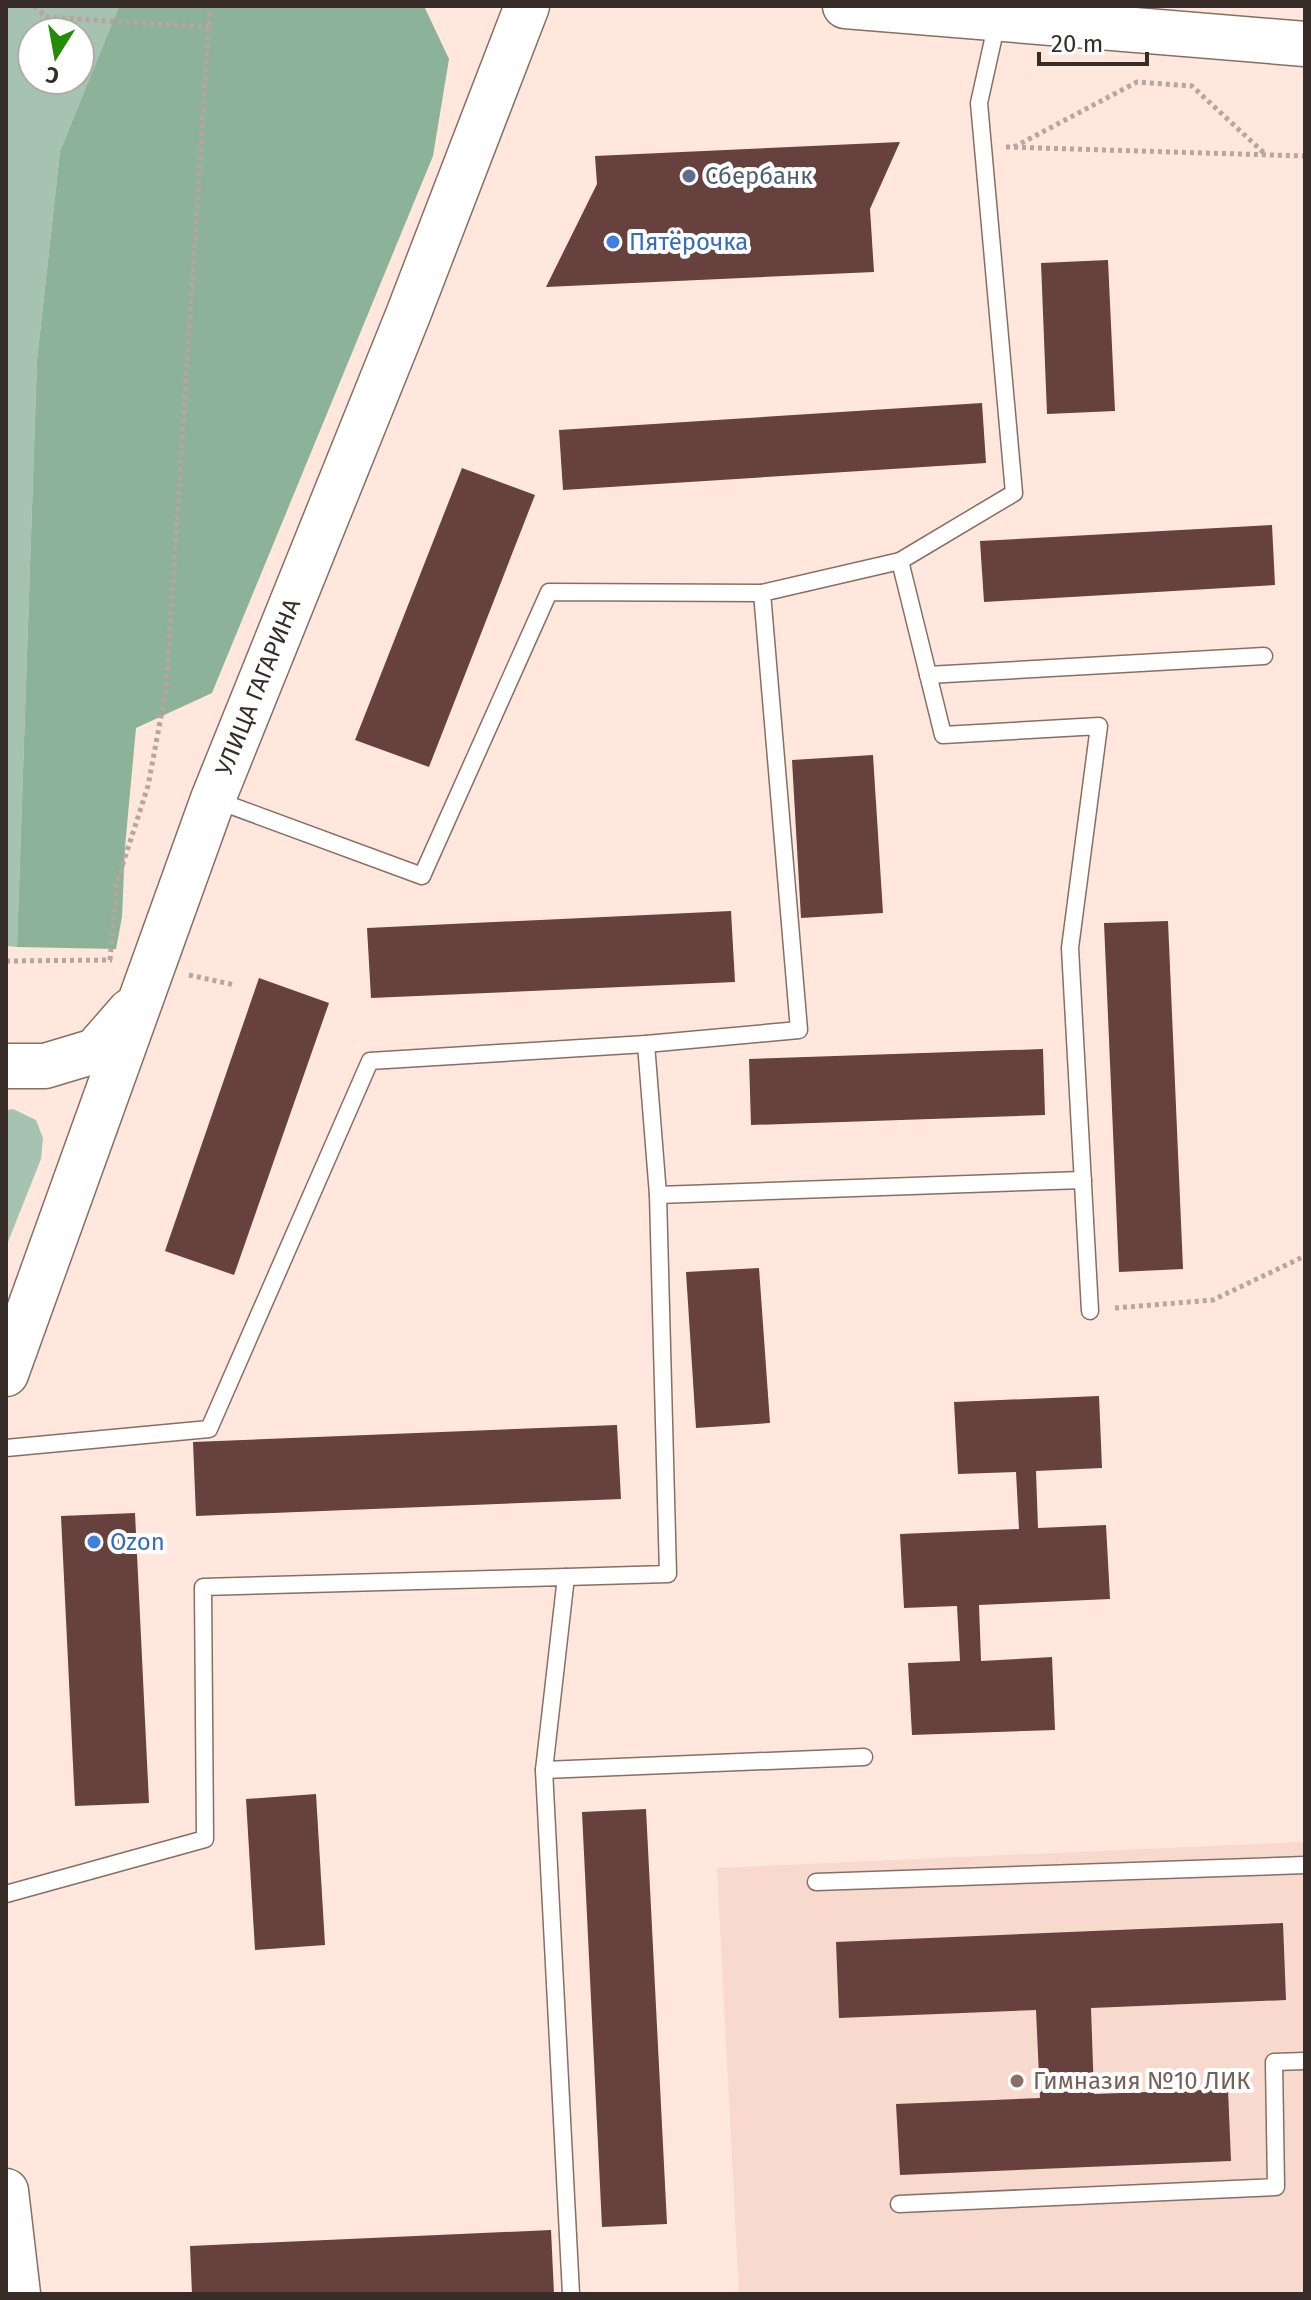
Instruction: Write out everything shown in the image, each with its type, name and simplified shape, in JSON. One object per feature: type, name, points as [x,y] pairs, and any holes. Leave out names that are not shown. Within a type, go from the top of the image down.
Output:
[{"type":"main road","name":"УЛИЦА ГАГАРИНА","points":[[6,1374],[213,799],[408,315],[527,6]]},
{"type":"main road","points":[[845,6],[1305,44]]},
{"type":"main road","points":[[6,1066],[45,1066],[95,1051],[140,1000]]},
{"type":"main road","points":[[6,2191],[18,2294]]},
{"type":"lane","points":[[213,799],[422,876],[549,592],[762,593],[900,561],[1014,493],[979,103],[998,19]]},
{"type":"lane","points":[[900,561],[943,735],[1099,726],[1070,948],[1090,1311]]},
{"type":"lane","points":[[6,1448],[209,1429],[370,1061],[646,1044],[799,1030],[762,593]]},
{"type":"lane","points":[[928,675],[1264,656]]},
{"type":"lane","points":[[6,1894],[205,1839],[203,1587],[668,1574],[658,1195],[646,1044]]},
{"type":"lane","points":[[658,1195],[1083,1180]]},
{"type":"lane","points":[[566,1577],[544,1770],[571,2294]]},
{"type":"lane","points":[[544,1770],[864,1757]]},
{"type":"lane","points":[[816,1882],[1305,1865]]},
{"type":"lane","points":[[899,2204],[1276,2187],[1274,2062],[1305,2061]]},
{"type":"path","points":[[34,6],[46,17],[209,27]]},
{"type":"path","points":[[6,961],[110,960],[117,882],[148,786],[166,690],[210,6]]},
{"type":"path","points":[[1013,147],[1137,82],[1192,86],[1266,155]]},
{"type":"path","points":[[983,146],[1305,156]]},
{"type":"path","points":[[1090,1311],[1213,1300],[1305,1256]]},
{"type":"shaded area","name":"Гимназия №10 ЛИК","points":[[1302,1842],[1305,1845],[1305,2294],[739,2294],[717,1868]]},
{"type":"green space","points":[[6,6],[119,6],[96,63],[96,16],[16,16],[16,96],[82,96],[60,151],[37,360],[17,947],[6,946]]},
{"type":"green space","points":[[119,6],[424,6],[449,59],[433,156],[212,693],[136,728],[122,917],[116,949],[17,947],[37,360],[60,151],[82,96],[96,96],[96,63]]},
{"type":"green space","points":[[13,1109],[36,1120],[43,1138],[41,1159],[6,1247],[6,1110]]},
{"type":"building","points":[[900,142],[870,209],[874,272],[546,287],[597,184],[595,156]]},
{"type":"building","points":[[1108,260],[1115,411],[1047,414],[1041,263]]},
{"type":"building","points":[[982,403],[986,463],[563,490],[559,430]]},
{"type":"building","points":[[462,468],[535,495],[429,767],[355,740]]},
{"type":"building","points":[[1272,525],[1275,585],[984,602],[980,541]]},
{"type":"building","points":[[873,755],[883,913],[801,918],[792,760]]},
{"type":"building","points":[[731,911],[735,982],[371,998],[367,928]]},
{"type":"building","points":[[1168,921],[1183,1269],[1119,1272],[1104,923]]},
{"type":"building","points":[[259,978],[329,1003],[234,1275],[165,1251]]},
{"type":"building","points":[[1043,1049],[1045,1115],[751,1125],[749,1059]]},
{"type":"building","points":[[759,1268],[770,1423],[696,1428],[686,1272]]},
{"type":"building","points":[[1099,1396],[1102,1468],[1036,1471],[1038,1528],[1106,1525],[1110,1599],[979,1605],[981,1661],[1052,1657],[1055,1730],[912,1735],[908,1663],[960,1661],[957,1606],[904,1608],[900,1534],[1019,1529],[1016,1472],[958,1474],[954,1402]]},
{"type":"building","points":[[617,1425],[621,1499],[196,1516],[193,1442]]},
{"type":"building","points":[[135,1513],[149,1803],[75,1806],[61,1516]]},
{"type":"building","points":[[316,1794],[325,1945],[255,1950],[246,1799]]},
{"type":"building","points":[[646,1809],[667,2224],[602,2227],[582,1812]]},
{"type":"building","points":[[1283,1923],[1286,2000],[1091,2008],[1094,2094],[1228,2089],[1231,2161],[900,2175],[896,2104],[1040,2098],[1036,2010],[839,2018],[836,1942]]},
{"type":"building","points":[[551,2230],[554,2294],[192,2294],[190,2246]]},
{"type":"place","name":"Сбербанк","points":[[689,176]]},
{"type":"place","name":"Пятёрочка","points":[[613,242]]},
{"type":"place","name":"Ozon","points":[[94,1542]]},
{"type":"place","name":"Гимназия №10 ЛИК","points":[[1017,2081]]}]
